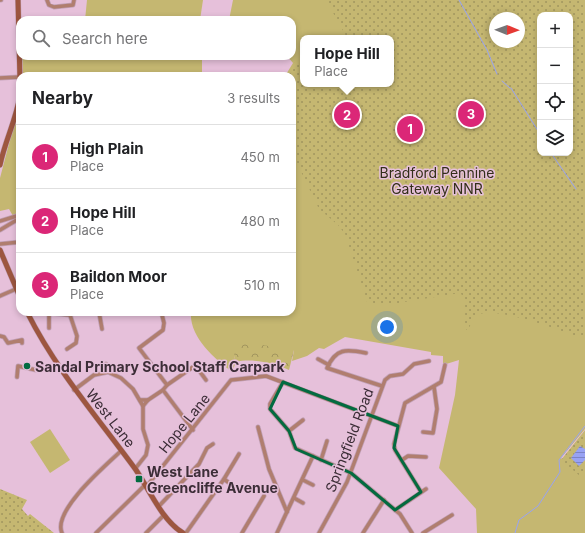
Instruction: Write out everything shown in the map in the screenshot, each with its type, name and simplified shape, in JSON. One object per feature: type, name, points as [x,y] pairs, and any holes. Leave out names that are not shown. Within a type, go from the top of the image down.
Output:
[{"type":"street","points":[[18,0],[18,16]]},
{"type":"street","points":[[47,0],[49,5],[54,7],[72,5],[74,0]]},
{"type":"street","points":[[20,60],[20,72]]},
{"type":"street","points":[[0,78],[16,77]]},
{"type":"street","points":[[0,164],[3,144],[16,115]]},
{"type":"street","points":[[0,221],[16,217]]},
{"type":"street","points":[[0,230],[16,219]]},
{"type":"street","points":[[0,244],[16,242]]},
{"type":"street","points":[[0,250],[16,289],[0,296]]},
{"type":"street","name":"West Lane","points":[[31,316],[57,364],[74,390],[135,469],[164,515],[176,529],[183,533]]},
{"type":"street","points":[[49,316],[49,328]]},
{"type":"street","points":[[67,349],[76,343],[78,339],[70,316]]},
{"type":"street","points":[[100,316],[102,329]]},
{"type":"street","points":[[162,316],[164,322],[163,330],[139,348],[167,385]]},
{"type":"street","points":[[0,336],[4,337],[8,343],[22,340],[22,343]]},
{"type":"street","points":[[328,366],[334,356],[341,352],[352,350],[366,353]]},
{"type":"street","points":[[318,359],[328,366],[382,386]]},
{"type":"street","name":"Springfield Road","points":[[319,533],[351,473],[370,416],[382,386],[388,377],[402,375],[412,366],[429,361]]},
{"type":"street","points":[[17,377],[18,366],[36,370],[38,368],[54,366],[57,364]]},
{"type":"street","points":[[106,364],[108,372]]},
{"type":"street","points":[[421,492],[394,446],[405,402],[441,382],[445,365]]},
{"type":"street","points":[[143,406],[148,400],[163,390],[167,385],[193,368],[198,369],[206,380]]},
{"type":"street","points":[[74,390],[94,375],[108,372],[125,381],[140,400],[143,406],[142,425],[148,445],[147,452],[135,469]]},
{"type":"street","name":"Hope Lane","points":[[96,533],[146,485],[193,430],[231,380],[264,376],[283,382]]},
{"type":"street","points":[[398,426],[283,382],[270,407],[289,431],[295,448],[351,473],[395,510],[412,533]]},
{"type":"street","points":[[423,432],[432,433],[437,409],[434,387]]},
{"type":"street","points":[[163,390],[193,430]]},
{"type":"street","points":[[140,400],[148,400]]},
{"type":"street","points":[[289,431],[303,420]]},
{"type":"street","points":[[258,427],[269,469],[287,512]]},
{"type":"street","points":[[321,460],[327,441]]},
{"type":"street","points":[[159,506],[199,464],[206,448],[214,444]]},
{"type":"street","points":[[62,533],[60,529],[62,521],[70,503],[121,451]]},
{"type":"street","points":[[186,533],[224,480],[239,454]]},
{"type":"street","points":[[277,533],[313,456]]},
{"type":"street","points":[[402,460],[408,456],[426,457]]},
{"type":"street","points":[[224,480],[233,486]]},
{"type":"street","points":[[303,480],[313,485]]},
{"type":"street","points":[[395,510],[426,489]]},
{"type":"street","points":[[242,533],[264,496]]},
{"type":"street","points":[[294,498],[303,502]]},
{"type":"street","points":[[363,533],[384,500]]},
{"type":"street","points":[[146,533],[164,515]]},
{"type":"street","points":[[423,533],[452,515]]},
{"type":"highlighted area","points":[[283,382],[398,426],[394,448],[421,492],[395,510],[351,473],[296,449],[289,431],[270,409]]},
{"type":"green space","points":[[87,0],[203,0],[201,16],[85,16]]},
{"type":"green space","name":"Bradford Pennine Gateway NNR","points":[[233,0],[585,0],[585,429],[561,458],[580,474],[585,469],[585,533],[477,533],[476,509],[439,468],[455,395],[459,360],[443,365],[443,356],[431,355],[431,352],[345,337],[324,349],[319,348],[307,356],[292,361],[294,350],[234,356],[236,362],[232,372],[204,346],[198,338],[191,321],[191,316],[296,316],[296,72],[287,72],[293,63],[290,60],[296,60],[296,16],[230,16]]},
{"type":"green space","name":"Bradford Pennine Gateway NNR","points":[[326,0],[585,0],[585,336],[576,336],[513,316],[489,313],[480,314],[475,317],[468,331],[465,328],[463,296],[460,293],[392,304],[368,305],[345,234],[338,225],[319,209],[296,161],[296,72],[288,72],[294,63],[300,62],[300,87],[394,87],[394,35],[345,35]]},
{"type":"green space","points":[[22,60],[202,60],[202,72],[23,72]]},
{"type":"green space","points":[[16,122],[16,215],[13,216],[9,209],[0,211],[0,178]]},
{"type":"green space","points":[[236,341],[294,350],[289,370],[277,365],[263,362],[236,362],[234,356]]},
{"type":"green space","points":[[50,429],[70,460],[50,473],[30,442]]},
{"type":"green space","points":[[585,430],[585,470],[580,476],[561,460]]},
{"type":"green space","points":[[0,489],[27,500],[22,509],[28,516],[30,514],[54,533],[0,533]]},
{"type":"water","points":[[580,446],[585,449],[585,460],[579,466],[571,458]]},
{"type":"waterway","points":[[459,0],[487,50],[497,74]]},
{"type":"waterway","points":[[502,81],[510,88]]},
{"type":"waterway","points":[[511,88],[537,129]]},
{"type":"waterway","points":[[553,156],[576,189]]},
{"type":"waterway","points":[[515,533],[519,520],[538,506],[560,472],[559,460],[585,426]]},
{"type":"place","name":"Baildon Moor","points":[[471,114]]},
{"type":"place","name":"Hope Hill","points":[[347,115]]},
{"type":"place","name":"High Plain","points":[[410,129]]},
{"type":"place","name":"Sandal Primary School Staff Carpark","points":[[27,366]]},
{"type":"place","name":"West Lane Greencliffe Avenue","points":[[139,479]]}]
